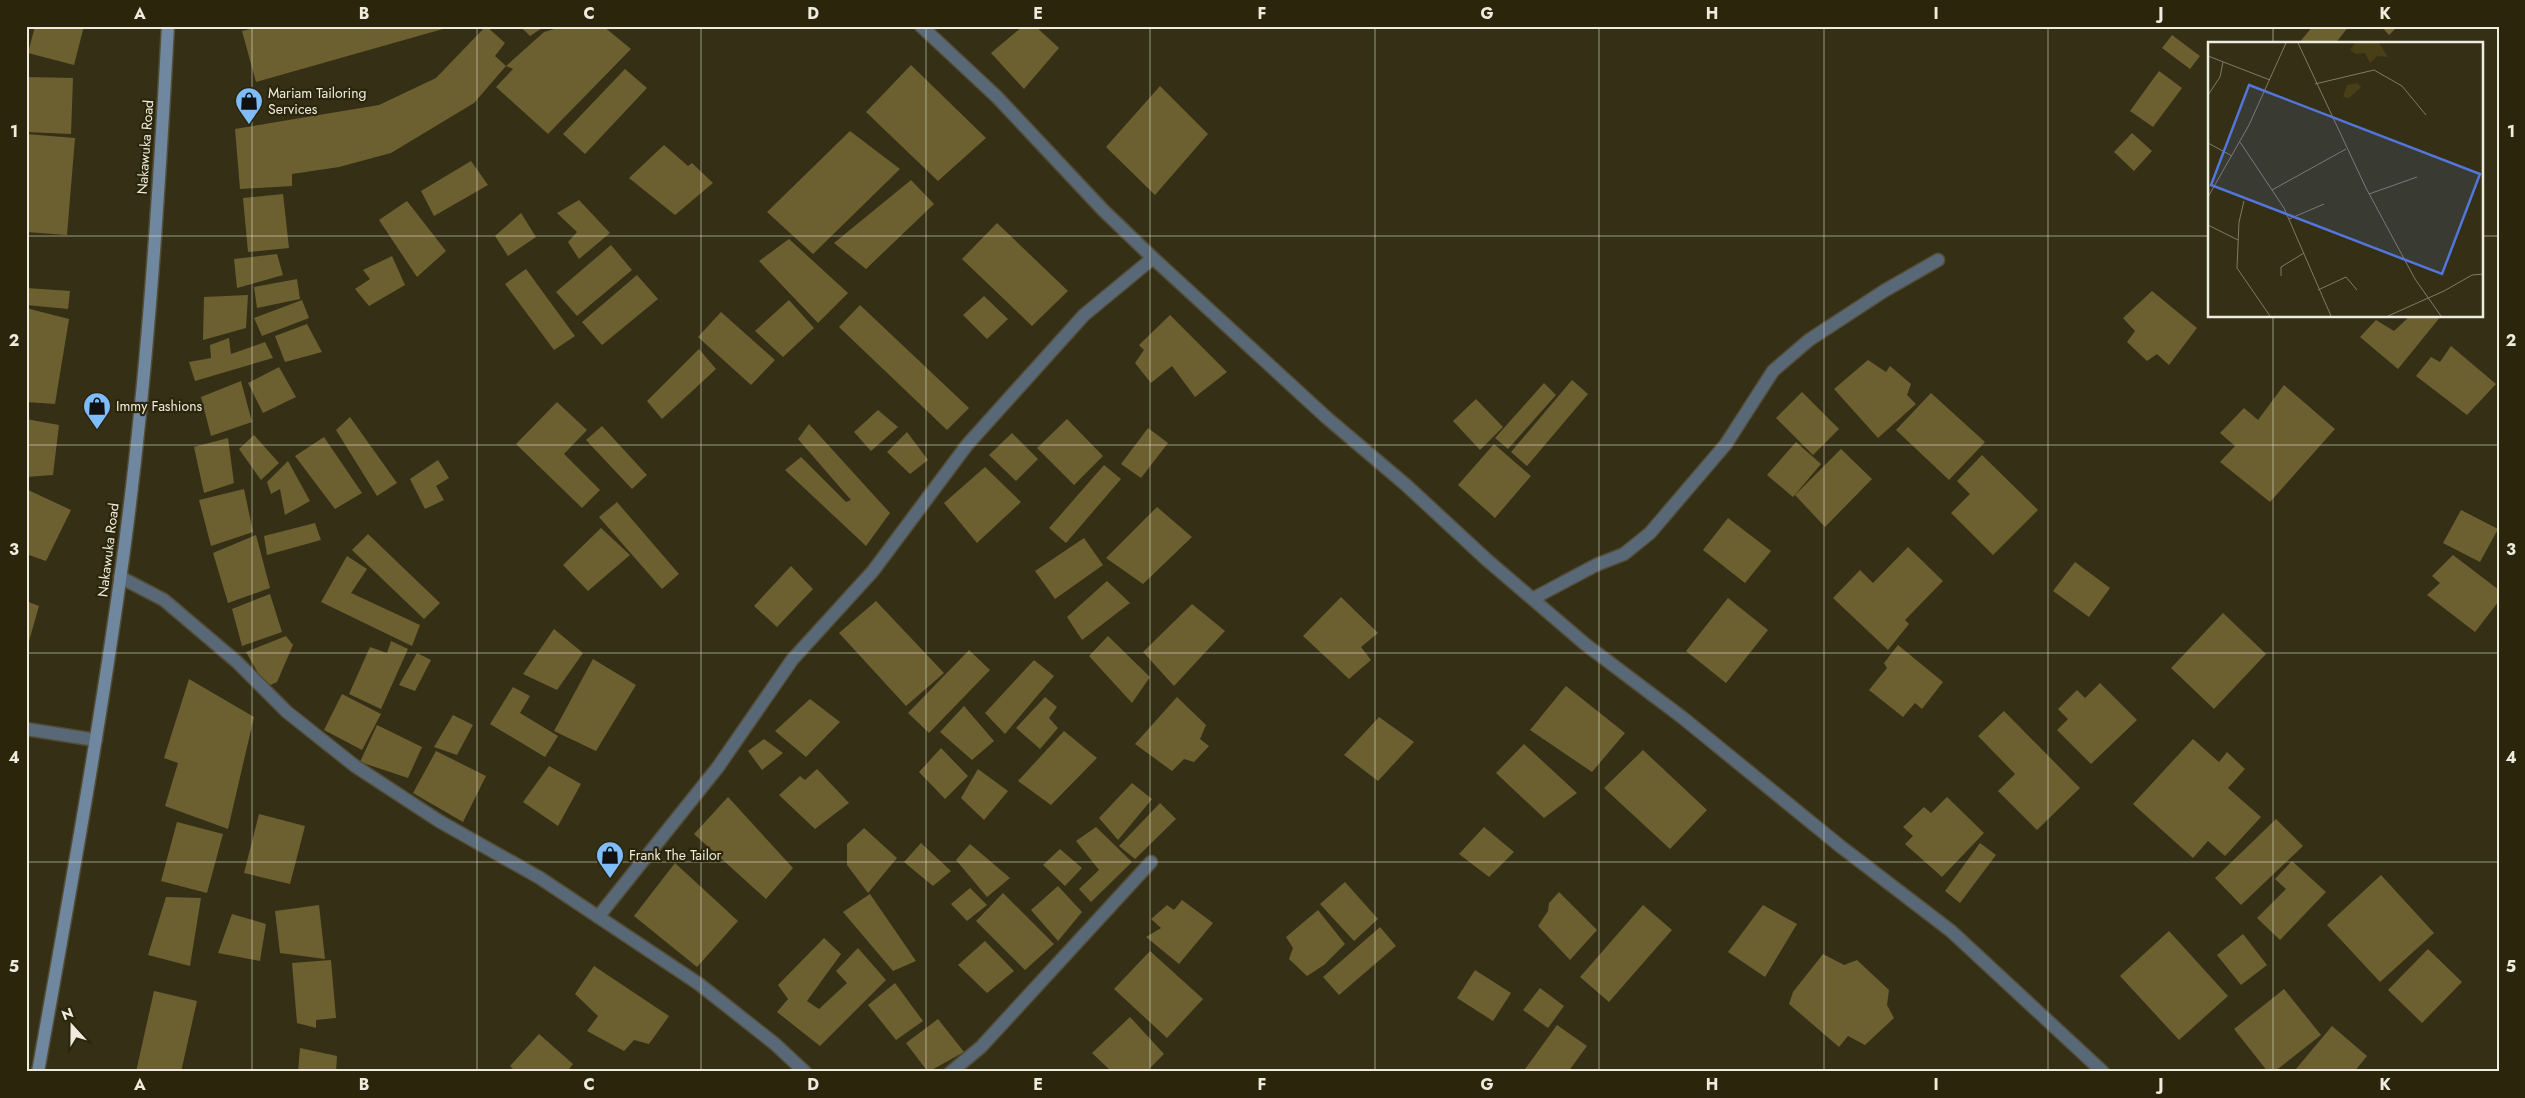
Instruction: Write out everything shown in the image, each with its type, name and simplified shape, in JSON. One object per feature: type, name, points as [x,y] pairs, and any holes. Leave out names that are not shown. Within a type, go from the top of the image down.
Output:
[{"type":"main road","name":"Nakawuka Road","points":[[38,1072],[96,740],[120,577],[142,378],[163,127],[168,26]]},
{"type":"street","points":[[921,26],[997,97],[1104,211],[1153,258],[1327,418],[1406,485],[1487,560],[1534,598],[1585,644],[1683,718],[1840,846],[1951,931],[2103,1072]]},
{"type":"street","points":[[598,917],[718,767],[792,660],[873,571],[967,445],[1084,315],[1153,258]]},
{"type":"street","points":[[1534,598],[1596,565],[1624,554],[1650,533],[1726,444],[1773,371],[1809,340],[1884,291],[1938,260]]},
{"type":"street","points":[[120,577],[164,600],[237,662],[287,712],[355,766],[439,821],[540,878],[699,984],[775,1044],[805,1072]]},
{"type":"street","points":[[26,729],[96,740]]},
{"type":"street","points":[[951,1072],[981,1047],[1152,862]]},
{"type":"building","points":[[35,26],[84,26],[74,65],[28,53]]},
{"type":"building","points":[[264,26],[450,27],[256,82],[242,31]]},
{"type":"building","points":[[486,26],[505,43],[495,56],[506,66],[474,103],[391,153],[339,167],[292,174],[292,186],[240,189],[235,129],[379,105],[436,78]]},
{"type":"building","points":[[520,26],[545,26],[530,36]]},
{"type":"building","points":[[565,26],[603,26],[631,49],[548,134],[496,87],[513,69],[506,66],[544,32]]},
{"type":"building","points":[[1023,26],[1035,26],[1059,48],[1024,89],[991,53]]},
{"type":"building","points":[[2313,26],[2349,26],[2337,42],[2300,42]]},
{"type":"building","points":[[2381,26],[2398,26],[2389,35]]},
{"type":"building","points":[[2172,35],[2200,56],[2190,69],[2162,48]]},
{"type":"building","points":[[911,65],[986,138],[938,181],[866,112]]},
{"type":"building","points":[[625,69],[647,88],[585,154],[563,134]]},
{"type":"building","points":[[2159,71],[2182,88],[2153,127],[2130,111]]},
{"type":"building","points":[[26,77],[73,78],[71,134],[26,132]]},
{"type":"building","points":[[1160,86],[1208,134],[1155,195],[1106,147]]},
{"type":"building","points":[[850,131],[900,169],[813,254],[767,212]]},
{"type":"building","points":[[2132,133],[2152,151],[2134,171],[2114,152]]},
{"type":"building","points":[[26,134],[75,138],[67,235],[26,232]]},
{"type":"building","points":[[664,145],[688,166],[692,163],[713,183],[675,215],[629,178]]},
{"type":"building","points":[[471,161],[488,185],[434,216],[421,191]]},
{"type":"building","points":[[911,180],[934,204],[866,269],[834,243]]},
{"type":"building","points":[[283,194],[289,248],[248,252],[243,198]]},
{"type":"building","points":[[579,200],[610,233],[579,259],[568,242],[577,232],[557,213]]},
{"type":"building","points":[[407,201],[446,251],[417,277],[379,220]]},
{"type":"building","points":[[521,213],[536,237],[508,256],[495,236]]},
{"type":"building","points":[[997,223],[1068,291],[1032,326],[962,259]]},
{"type":"building","points":[[789,239],[848,293],[818,323],[759,261]]},
{"type":"building","points":[[611,245],[632,270],[577,316],[556,292]]},
{"type":"building","points":[[277,254],[283,275],[237,288],[234,259]]},
{"type":"building","points":[[392,256],[405,285],[369,306],[355,289],[370,279],[363,270]]},
{"type":"building","points":[[526,269],[575,336],[554,350],[505,284]]},
{"type":"building","points":[[637,275],[658,299],[602,345],[582,322]]},
{"type":"building","points":[[297,279],[300,299],[257,308],[254,287]]},
{"type":"building","points":[[26,288],[70,291],[68,309],[26,305]]},
{"type":"building","points":[[2152,291],[2197,328],[2169,365],[2157,354],[2147,361],[2127,342],[2135,331],[2123,318]]},
{"type":"building","points":[[248,295],[246,328],[203,340],[204,297]]},
{"type":"building","points":[[984,296],[1008,319],[987,339],[963,315]]},
{"type":"building","points":[[302,300],[309,318],[262,336],[254,318]]},
{"type":"building","points":[[789,300],[814,328],[783,357],[755,331]]},
{"type":"building","points":[[860,305],[969,408],[947,430],[839,327]]},
{"type":"building","points":[[26,308],[69,319],[55,404],[26,402]]},
{"type":"building","points":[[721,312],[775,360],[751,385],[698,337]]},
{"type":"building","points":[[1170,315],[1227,372],[1195,397],[1172,366],[1151,383],[1135,363],[1144,350],[1139,345]]},
{"type":"building","points":[[2408,318],[2439,318],[2398,369],[2360,337],[2376,320],[2394,331]]},
{"type":"building","points":[[307,324],[322,352],[285,362],[275,336]]},
{"type":"building","points":[[229,338],[231,354],[265,342],[273,358],[195,381],[189,362],[211,358],[210,345]]},
{"type":"building","points":[[2451,346],[2496,384],[2467,415],[2416,376],[2431,357],[2440,362]]},
{"type":"building","points":[[699,349],[716,369],[662,419],[647,401]]},
{"type":"building","points":[[1868,360],[1886,372],[1890,366],[1911,384],[1907,395],[1916,404],[1878,438],[1834,389]]},
{"type":"building","points":[[279,367],[296,397],[263,413],[248,383]]},
{"type":"building","points":[[1572,380],[1588,394],[1527,466],[1511,452]]},
{"type":"building","points":[[241,381],[252,422],[211,436],[201,397]]},
{"type":"building","points":[[1544,383],[1556,395],[1508,449],[1495,438]]},
{"type":"building","points":[[2284,385],[2335,429],[2270,502],[2220,462],[2235,446],[2220,433],[2244,408],[2258,420]]},
{"type":"building","points":[[1802,392],[1839,429],[1813,455],[1776,418]]},
{"type":"building","points":[[1931,393],[1985,442],[1949,480],[1896,430]]},
{"type":"building","points":[[1476,399],[1503,427],[1480,450],[1453,421]]},
{"type":"building","points":[[557,402],[587,430],[564,454],[600,490],[582,508],[516,444]]},
{"type":"building","points":[[878,410],[898,427],[871,451],[854,432]]},
{"type":"building","points":[[350,417],[397,483],[377,496],[336,430]]},
{"type":"building","points":[[26,419],[59,425],[53,475],[26,477]]},
{"type":"building","points":[[1067,419],[1103,456],[1074,485],[1037,448]]},
{"type":"building","points":[[809,424],[890,513],[866,546],[785,470],[801,457],[846,502],[851,500],[798,439]]},
{"type":"building","points":[[602,426],[647,475],[632,489],[586,440]]},
{"type":"building","points":[[1148,428],[1168,443],[1141,478],[1121,464]]},
{"type":"building","points":[[907,432],[928,460],[910,474],[887,452]]},
{"type":"building","points":[[1012,433],[1038,459],[1016,481],[989,455]]},
{"type":"building","points":[[254,435],[279,463],[261,480],[239,449]]},
{"type":"building","points":[[324,437],[362,493],[335,509],[295,456]]},
{"type":"building","points":[[228,438],[234,483],[204,493],[194,447]]},
{"type":"building","points":[[1796,442],[1821,464],[1793,497],[1767,475]]},
{"type":"building","points":[[1494,444],[1531,476],[1495,518],[1458,485]]},
{"type":"building","points":[[1841,449],[1872,479],[1825,527],[1795,495]]},
{"type":"building","points":[[1982,455],[2038,510],[1993,555],[1951,513],[1970,494],[1957,481]]},
{"type":"building","points":[[438,460],[449,478],[436,486],[444,500],[425,509],[410,479]]},
{"type":"building","points":[[288,461],[310,501],[285,515],[280,489],[271,494],[267,482]]},
{"type":"building","points":[[1104,465],[1121,479],[1066,543],[1049,528]]},
{"type":"building","points":[[985,467],[1021,502],[977,543],[944,503]]},
{"type":"building","points":[[26,489],[71,510],[46,561],[26,554]]},
{"type":"building","points":[[244,489],[253,532],[211,546],[199,500]]},
{"type":"building","points":[[617,502],[679,574],[662,589],[599,517]]},
{"type":"building","points":[[1157,507],[1192,537],[1143,584],[1106,558]]},
{"type":"building","points":[[2461,510],[2498,529],[2480,562],[2443,543]]},
{"type":"building","points":[[1728,518],[1771,551],[1745,583],[1703,550]]},
{"type":"building","points":[[315,523],[321,540],[267,555],[264,536]]},
{"type":"building","points":[[601,528],[630,555],[588,591],[563,565]]},
{"type":"building","points":[[368,534],[440,603],[424,619],[352,550]]},
{"type":"building","points":[[256,535],[270,588],[228,603],[213,553]]},
{"type":"building","points":[[1084,538],[1103,565],[1055,599],[1035,571]]},
{"type":"building","points":[[1908,547],[1943,581],[1905,620],[1909,624],[1888,650],[1833,598],[1860,570],[1873,583]]},
{"type":"building","points":[[2453,555],[2499,590],[2499,601],[2475,632],[2427,595],[2440,583],[2432,576]]},
{"type":"building","points":[[347,556],[367,569],[351,593],[420,625],[412,646],[321,602]]},
{"type":"building","points":[[2075,562],[2110,588],[2089,617],[2053,591]]},
{"type":"building","points":[[791,566],[813,589],[777,627],[754,606]]},
{"type":"building","points":[[1107,581],[1130,603],[1082,640],[1067,617]]},
{"type":"building","points":[[270,594],[282,632],[242,646],[232,609]]},
{"type":"building","points":[[1341,597],[1378,633],[1361,647],[1371,660],[1349,679],[1303,636]]},
{"type":"building","points":[[1728,598],[1768,630],[1726,683],[1686,651]]},
{"type":"building","points":[[26,601],[39,606],[27,648],[26,648]]},
{"type":"building","points":[[876,601],[944,673],[906,706],[839,633]]},
{"type":"building","points":[[1192,604],[1225,631],[1174,686],[1143,652]]},
{"type":"building","points":[[2223,613],[2266,654],[2214,709],[2171,668]]},
{"type":"building","points":[[554,629],[583,653],[557,690],[523,674]]},
{"type":"building","points":[[286,636],[293,645],[277,682],[266,687],[246,652]]},
{"type":"building","points":[[1108,636],[1150,677],[1132,703],[1089,656]]},
{"type":"building","points":[[391,641],[408,649],[381,709],[349,694],[370,647],[387,653]]},
{"type":"building","points":[[1898,645],[1943,682],[1922,709],[1915,703],[1903,717],[1869,690],[1887,668],[1884,663]]},
{"type":"building","points":[[969,650],[990,670],[929,733],[908,713]]},
{"type":"building","points":[[417,653],[431,660],[415,691],[399,685]]},
{"type":"building","points":[[593,659],[636,685],[596,751],[554,731]]},
{"type":"building","points":[[1034,660],[1054,676],[1005,734],[985,713]]},
{"type":"building","points":[[189,679],[254,717],[228,829],[165,806],[178,763],[164,758]]},
{"type":"building","points":[[2100,683],[2137,720],[2091,764],[2057,730],[2068,719],[2058,709],[2077,690],[2085,698]]},
{"type":"building","points":[[1566,686],[1625,733],[1592,772],[1530,730]]},
{"type":"building","points":[[513,687],[530,696],[520,713],[558,736],[545,757],[490,724]]},
{"type":"building","points":[[342,694],[381,714],[362,750],[324,730]]},
{"type":"building","points":[[1045,697],[1057,707],[1049,718],[1058,728],[1040,749],[1016,728]]},
{"type":"building","points":[[1177,697],[1206,725],[1200,739],[1209,746],[1194,762],[1184,759],[1172,771],[1135,744]]},
{"type":"building","points":[[810,699],[840,722],[806,757],[775,731]]},
{"type":"building","points":[[964,706],[994,741],[972,760],[940,732]]},
{"type":"building","points":[[2004,711],[2080,788],[2037,830],[1998,791],[2015,774],[1978,736]]},
{"type":"building","points":[[453,715],[473,725],[457,755],[434,747]]},
{"type":"building","points":[[1379,717],[1414,742],[1378,781],[1344,755]]},
{"type":"building","points":[[377,725],[422,747],[408,778],[360,762]]},
{"type":"building","points":[[1064,731],[1097,758],[1051,805],[1018,781]]},
{"type":"building","points":[[764,739],[783,753],[762,770],[748,751]]},
{"type":"building","points":[[2193,739],[2219,762],[2227,752],[2245,769],[2228,788],[2261,817],[2225,856],[2208,841],[2193,858],[2133,804]]},
{"type":"building","points":[[1524,744],[1577,793],[1544,818],[1496,773]]},
{"type":"building","points":[[941,748],[968,776],[945,799],[919,772]]},
{"type":"building","points":[[1643,750],[1707,810],[1670,849],[1604,788]]},
{"type":"building","points":[[436,751],[486,776],[463,822],[413,793]]},
{"type":"building","points":[[549,766],[581,784],[558,826],[523,802]]},
{"type":"building","points":[[817,769],[849,803],[815,829],[779,795],[800,776],[805,780]]},
{"type":"building","points":[[978,769],[1008,791],[984,820],[961,798]]},
{"type":"building","points":[[1132,783],[1152,799],[1118,840],[1099,818]]},
{"type":"building","points":[[728,797],[793,868],[766,899],[694,834]]},
{"type":"building","points":[[1947,797],[1984,833],[1942,877],[1905,844],[1913,836],[1903,827],[1924,807],[1931,813]]},
{"type":"building","points":[[1160,803],[1176,819],[1135,859],[1119,846]]},
{"type":"building","points":[[259,814],[305,826],[290,884],[244,873]]},
{"type":"building","points":[[2276,819],[2303,846],[2241,905],[2215,878]]},
{"type":"building","points":[[177,822],[223,834],[207,893],[161,881]]},
{"type":"building","points":[[1096,827],[1132,862],[1091,902],[1079,889],[1099,870],[1076,841]]},
{"type":"building","points":[[1484,827],[1514,852],[1489,877],[1459,854]]},
{"type":"building","points":[[864,828],[897,858],[868,893],[847,865],[847,844]]},
{"type":"building","points":[[921,843],[951,871],[933,886],[904,862]]},
{"type":"building","points":[[1980,843],[1996,855],[1960,903],[1945,891]]},
{"type":"building","points":[[970,844],[1010,878],[987,897],[956,860]]},
{"type":"building","points":[[1060,849],[1082,868],[1065,886],[1043,865]]},
{"type":"building","points":[[2292,861],[2326,892],[2280,940],[2257,918],[2286,889],[2275,879]]},
{"type":"building","points":[[675,863],[738,921],[697,967],[634,916]]},
{"type":"building","points":[[2381,875],[2434,933],[2380,982],[2327,925]]},
{"type":"building","points":[[1345,882],[1378,919],[1354,941],[1320,904]]},
{"type":"building","points":[[1058,886],[1082,912],[1058,941],[1031,910]]},
{"type":"building","points":[[970,888],[987,905],[967,921],[951,904]]},
{"type":"building","points":[[1559,892],[1597,930],[1570,960],[1538,926],[1548,911],[1549,903]]},
{"type":"building","points":[[1003,893],[1054,944],[1025,970],[976,921]]},
{"type":"building","points":[[870,894],[916,961],[893,971],[843,912]]},
{"type":"building","points":[[166,897],[201,898],[190,966],[148,955]]},
{"type":"building","points":[[1182,900],[1213,923],[1179,964],[1146,937],[1161,928],[1151,919],[1167,905],[1174,910]]},
{"type":"building","points":[[319,905],[325,959],[280,953],[275,911]]},
{"type":"building","points":[[1643,905],[1672,930],[1609,1002],[1580,977]]},
{"type":"building","points":[[1763,905],[1797,924],[1765,977],[1728,952]]},
{"type":"building","points":[[1318,910],[1345,944],[1324,965],[1307,976],[1289,959],[1293,948],[1286,937]]},
{"type":"building","points":[[232,914],[266,924],[260,961],[218,953]]},
{"type":"building","points":[[1380,927],[1396,946],[1339,995],[1323,977]]},
{"type":"building","points":[[2169,931],[2228,996],[2179,1040],[2120,976]]},
{"type":"building","points":[[2243,934],[2267,965],[2241,985],[2217,955]]},
{"type":"building","points":[[824,938],[841,954],[807,1001],[819,1009],[847,983],[836,971],[858,948],[886,980],[820,1046],[777,1012],[788,999],[778,985]]},
{"type":"building","points":[[985,941],[1014,971],[987,993],[958,965]]},
{"type":"building","points":[[2428,949],[2462,982],[2422,1023],[2388,990]]},
{"type":"building","points":[[1150,951],[1203,999],[1167,1038],[1114,989]]},
{"type":"building","points":[[1823,954],[1844,965],[1857,960],[1889,990],[1887,1005],[1894,1018],[1865,1045],[1848,1036],[1839,1047],[1789,1004],[1793,992]]},
{"type":"building","points":[[331,960],[336,1018],[316,1020],[316,1028],[297,1023],[292,963]]},
{"type":"building","points":[[594,966],[669,1016],[649,1044],[634,1040],[624,1051],[587,1031],[598,1016],[575,994]]},
{"type":"building","points":[[1475,970],[1511,993],[1493,1021],[1457,998]]},
{"type":"building","points":[[895,983],[923,1021],[896,1040],[868,1005]]},
{"type":"building","points":[[1540,988],[1564,1006],[1548,1028],[1523,1010]]},
{"type":"building","points":[[2284,989],[2321,1035],[2274,1072],[2268,1072],[2234,1029]]},
{"type":"building","points":[[154,991],[197,1001],[181,1072],[136,1072]]},
{"type":"building","points":[[1130,1017],[1164,1054],[1146,1072],[1112,1072],[1092,1053]]},
{"type":"building","points":[[938,1019],[964,1052],[928,1072],[906,1043]]},
{"type":"building","points":[[1557,1025],[1587,1046],[1568,1072],[1523,1072]]},
{"type":"building","points":[[2332,1026],[2367,1056],[2354,1072],[2300,1072],[2296,1069]]},
{"type":"building","points":[[539,1034],[573,1064],[567,1072],[516,1072],[510,1066]]},
{"type":"building","points":[[300,1048],[337,1056],[336,1072],[298,1072]]},
{"type":"place","name":"Mariam Tailoring Services","points":[[249,125]]},
{"type":"place","name":"Immy Fashions","points":[[97,430]]},
{"type":"place","name":"Frank The Tailor","points":[[610,879]]}]
